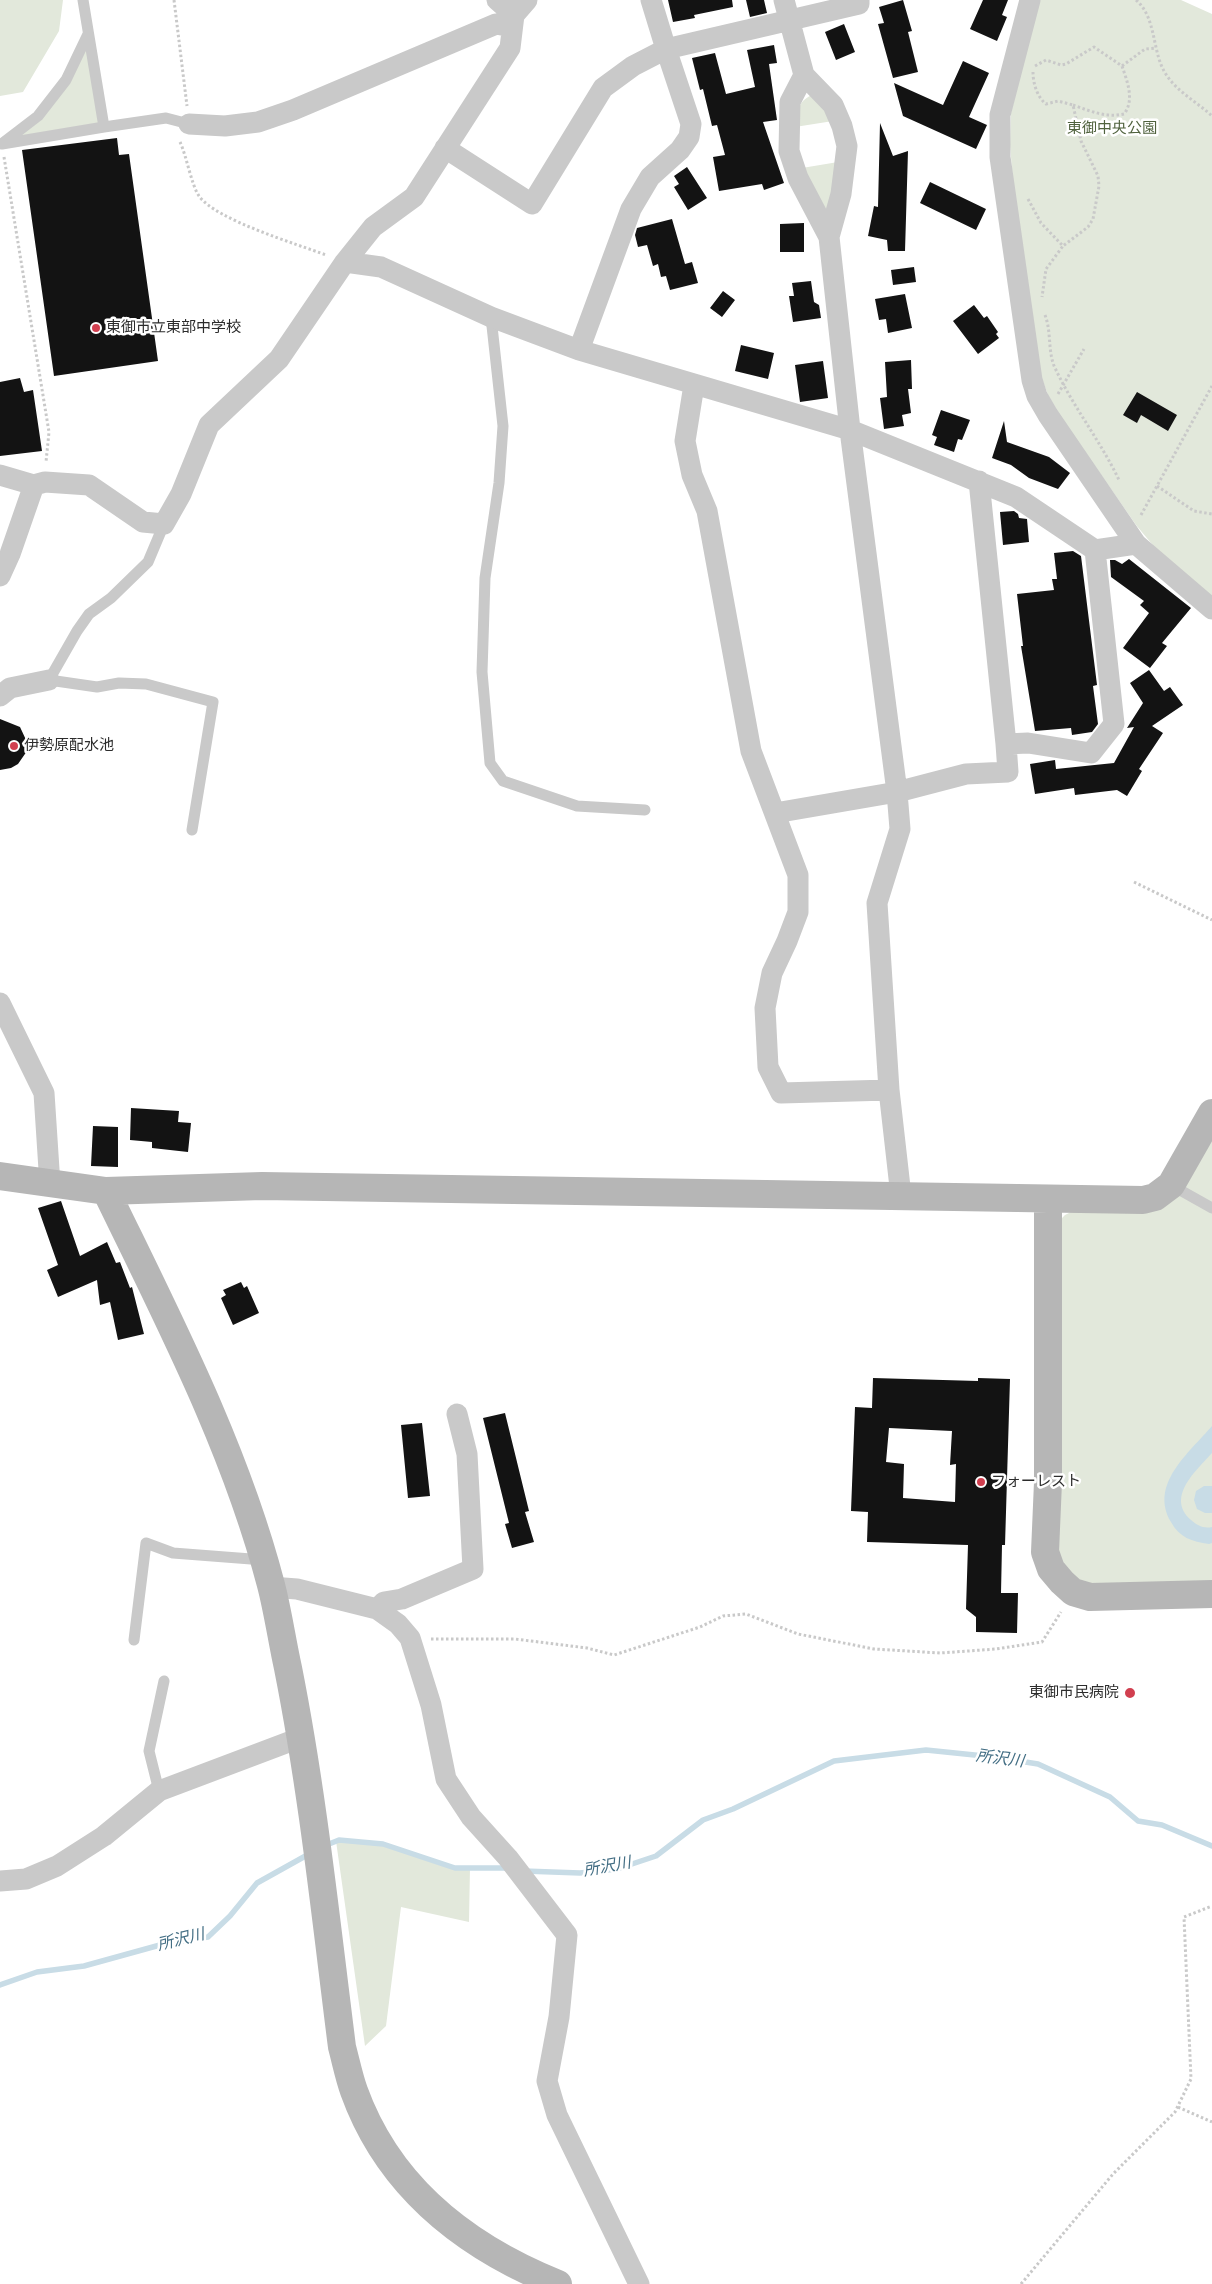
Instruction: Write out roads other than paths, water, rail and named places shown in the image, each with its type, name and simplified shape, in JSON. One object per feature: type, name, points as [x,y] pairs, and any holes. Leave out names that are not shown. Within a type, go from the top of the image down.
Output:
[{"type":"street","points":[[497,0],[518,14]]},
{"type":"street","points":[[580,350],[631,209],[650,177],[680,150],[689,137],[691,124],[652,0]]},
{"type":"street","points":[[444,148],[532,204],[603,88],[633,66],[666,49],[786,10],[859,4],[859,0]]},
{"type":"street","points":[[1030,0],[1000,115],[999,134],[1000,157],[1032,380],[1037,396],[1048,415],[1136,544],[1212,608]]},
{"type":"street","points":[[786,10],[804,75],[832,105],[842,126],[847,146],[841,194],[829,238]]},
{"type":"street","points":[[189,124],[226,126],[258,122],[293,110],[518,14]]},
{"type":"street","points":[[0,475],[39,484],[89,485],[143,522],[164,524],[181,494],[209,426],[279,358],[345,262],[373,227],[414,197],[510,48],[518,14]]},
{"type":"street","points":[[804,75],[790,102],[789,151],[798,178],[829,238],[850,430],[897,792],[900,829],[877,903],[889,1090],[901,1196]]},
{"type":"street","points":[[345,262],[381,267],[491,317],[580,350],[850,430],[979,481],[1016,498],[1096,550],[1136,544]]},
{"type":"street","points":[[694,385],[685,441],[692,475],[707,511],[751,751],[798,875],[798,912],[772,973],[765,1008],[768,1067],[781,1093],[889,1090]]},
{"type":"street","points":[[774,813],[897,792],[966,774],[1008,772],[979,481]]},
{"type":"street","points":[[0,576],[39,484]]},
{"type":"street","points":[[1006,744],[1028,743],[1091,752],[1114,724],[1096,550]]},
{"type":"street","points":[[0,696],[10,688],[48,680]]},
{"type":"street","points":[[0,1003],[44,1093],[50,1185]]},
{"type":"street","points":[[0,1176],[50,1185],[106,1191],[262,1186],[901,1196],[1048,1200],[1138,1205],[1155,1197],[1171,1185],[1212,1113]]},
{"type":"street","points":[[106,1191],[178,1339],[218,1431],[246,1502],[272,1587],[302,1737],[342,2047],[354,2090],[366,2120],[383,2150],[420,2199],[444,2220],[531,2279],[558,2284]]},
{"type":"street","points":[[1048,1200],[1048,1482],[1045,1552],[1051,1569],[1073,1592],[1090,1597],[1212,1594]]},
{"type":"street","points":[[377,1609],[384,1602],[402,1599],[473,1569],[467,1454],[457,1414]]},
{"type":"street","points":[[272,1587],[297,1589],[377,1609],[398,1624],[410,1638],[431,1705],[446,1779],[471,1817],[508,1858],[567,1935],[559,2017],[547,2082],[557,2115],[639,2284]]},
{"type":"street","points":[[0,1881],[26,1879],[57,1866],[104,1836],[160,1791],[302,1737]]},
{"type":"lane","points":[[84,0],[104,127]]},
{"type":"lane","points":[[88,34],[66,80],[38,116],[2,144],[166,118],[189,124]]},
{"type":"lane","points":[[491,317],[503,426],[499,483],[485,578],[482,672],[490,763],[502,781],[577,806],[645,810]]},
{"type":"lane","points":[[164,524],[148,562],[111,598],[89,614],[48,680],[97,687],[119,683],[146,684],[213,702],[192,830]]},
{"type":"lane","points":[[1171,1185],[1212,1208]]},
{"type":"lane","points":[[134,1640],[146,1543],[173,1553],[264,1560]]},
{"type":"lane","points":[[160,1791],[149,1751],[164,1681]]},
{"type":"water","points":[[1212,1426],[1212,1453],[1186,1484],[1181,1502],[1184,1511],[1193,1522],[1203,1527],[1212,1527],[1212,1543],[1209,1544],[1192,1540],[1182,1535],[1174,1527],[1166,1508],[1165,1495],[1168,1482],[1183,1458]]},
{"type":"water","points":[[1204,1486],[1212,1486],[1212,1513],[1205,1513],[1197,1509],[1194,1500],[1196,1491]]},
{"type":"waterway","name":"所沢川","points":[[524,1871],[580,1873],[617,1869],[656,1856],[703,1820],[733,1809],[834,1761],[926,1750],[1038,1764],[1110,1797],[1138,1821],[1162,1825],[1212,1846]]},
{"type":"waterway","name":"所沢川","points":[[324,1846],[339,1840],[383,1844],[455,1868],[507,1868]]},
{"type":"waterway","name":"所沢川","points":[[0,1985],[37,1972],[84,1966],[160,1945],[208,1937],[230,1916],[257,1883],[309,1854]]},
{"type":"place","name":"東御市立東部中学校","points":[[96,328]]},
{"type":"place","name":"伊勢原配水池","points":[[14,746]]},
{"type":"place","name":"フォーレスト","points":[[981,1482]]},
{"type":"place","name":"東御市民病院","points":[[1130,1693]]},
{"type":"park label","name":"東御中央公園","points":[[1112,129]]}]
